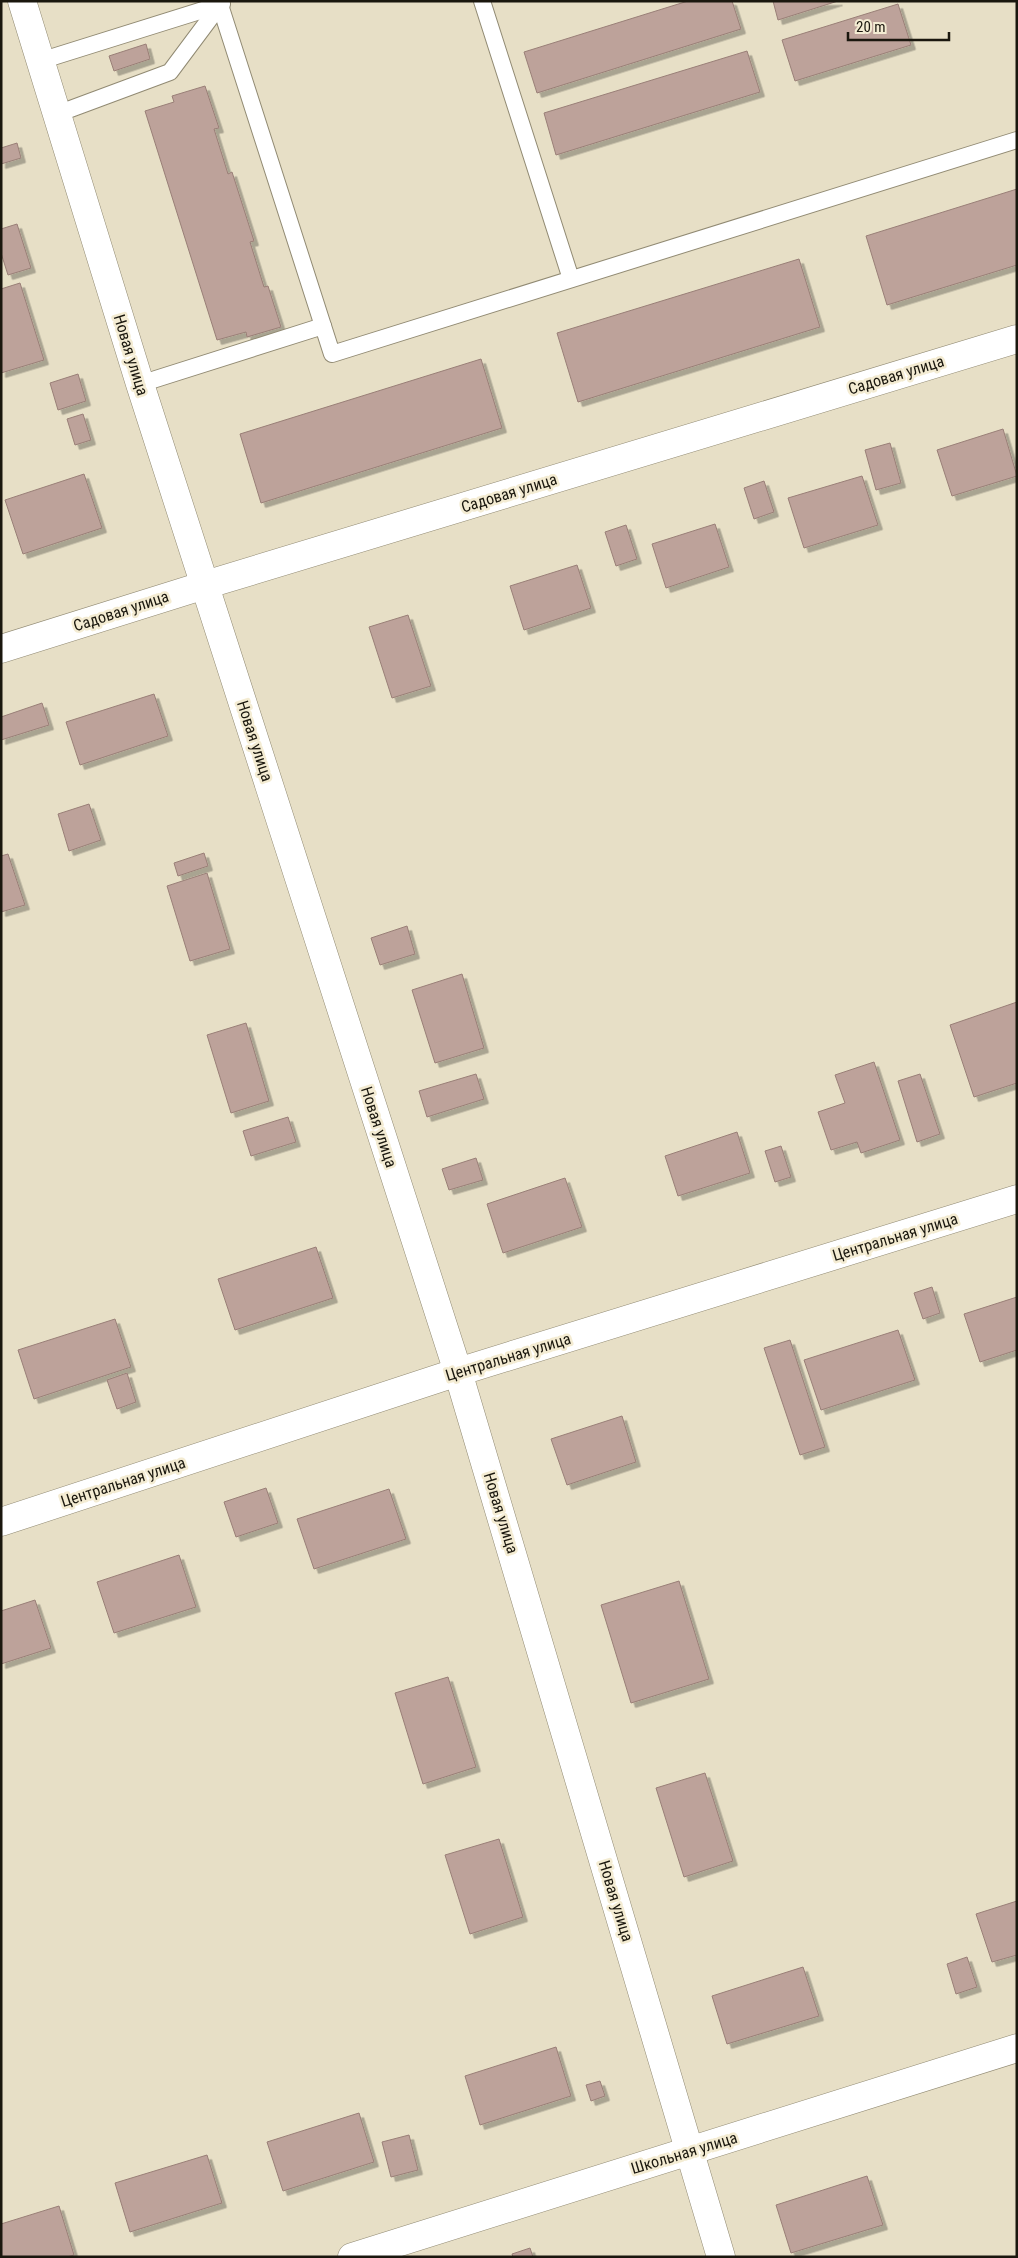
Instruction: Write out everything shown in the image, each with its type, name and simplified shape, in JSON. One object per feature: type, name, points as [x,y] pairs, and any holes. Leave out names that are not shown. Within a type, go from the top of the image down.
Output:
[{"type":"street","name":"Новая улица","points":[[22,1],[140,384],[458,1372],[720,2257]]},
{"type":"street","name":"Садовая улица","points":[[1,650],[205,585],[1017,339]]},
{"type":"street","name":"Центральная улица","points":[[1,1522],[458,1372],[1017,1199]]},
{"type":"street","name":"Школьная улица","points":[[352,2257],[1017,2048]]},
{"type":"lane","points":[[482,1],[571,279]]},
{"type":"lane","points":[[40,61],[225,3]]},
{"type":"lane","points":[[57,114],[170,72],[225,3]]},
{"type":"lane","points":[[225,3],[332,354],[1017,140]]},
{"type":"lane","points":[[140,384],[323,326]]},
{"type":"building","points":[[688,1],[732,1],[741,29],[537,93],[524,52]]},
{"type":"building","points":[[773,1],[838,1],[778,20]]},
{"type":"building","points":[[898,4],[911,45],[795,81],[782,40]]},
{"type":"building","points":[[146,44],[150,59],[114,71],[109,56]]},
{"type":"building","points":[[747,51],[760,92],[556,155],[544,113]]},
{"type":"building","points":[[205,86],[219,128],[214,129],[228,174],[232,172],[254,241],[250,242],[264,287],[268,286],[281,327],[247,337],[246,332],[217,340],[145,111],[174,102],[172,96]]},
{"type":"building","points":[[17,143],[21,158],[1,164],[1,148]]},
{"type":"building","points":[[1017,189],[1017,265],[887,305],[866,236]]},
{"type":"building","points":[[17,224],[31,268],[8,275],[1,253],[1,229]]},
{"type":"building","points":[[799,259],[820,327],[578,402],[557,333]]},
{"type":"building","points":[[20,283],[44,360],[1,373],[1,289]]},
{"type":"building","points":[[481,359],[502,428],[261,503],[240,434]]},
{"type":"building","points":[[78,374],[86,401],[58,410],[50,383]]},
{"type":"building","points":[[83,414],[91,440],[75,445],[67,419]]},
{"type":"building","points":[[1003,429],[1017,476],[952,496],[937,450]]},
{"type":"building","points":[[890,443],[901,483],[876,490],[865,450]]},
{"type":"building","points":[[84,474],[102,528],[23,554],[5,500]]},
{"type":"building","points":[[862,476],[878,525],[804,548],[788,498]]},
{"type":"building","points":[[764,481],[774,512],[754,519],[744,488]]},
{"type":"building","points":[[715,524],[729,567],[666,588],[652,544]]},
{"type":"building","points":[[626,525],[637,559],[616,566],[605,532]]},
{"type":"building","points":[[577,565],[591,608],[524,630],[510,586]]},
{"type":"building","points":[[408,615],[431,686],[392,698],[369,627]]},
{"type":"building","points":[[154,694],[168,736],[80,765],[66,722]]},
{"type":"building","points":[[42,703],[49,725],[1,740],[1,717]]},
{"type":"building","points":[[89,804],[101,840],[69,851],[58,814]]},
{"type":"building","points":[[204,853],[208,866],[178,876],[174,863]]},
{"type":"building","points":[[8,854],[25,905],[1,912],[1,856]]},
{"type":"building","points":[[207,873],[230,949],[190,961],[167,886]]},
{"type":"building","points":[[407,926],[415,954],[380,965],[371,938]]},
{"type":"building","points":[[462,974],[484,1048],[435,1063],[412,990]]},
{"type":"building","points":[[1017,1002],[1017,1083],[974,1097],[950,1025]]},
{"type":"building","points":[[246,1023],[269,1101],[231,1113],[207,1035]]},
{"type":"building","points":[[874,1062],[900,1140],[861,1153],[857,1142],[831,1150],[818,1112],[845,1103],[835,1075]]},
{"type":"building","points":[[476,1074],[484,1099],[427,1117],[419,1091]]},
{"type":"building","points":[[920,1074],[940,1134],[917,1142],[898,1081]]},
{"type":"building","points":[[288,1117],[296,1142],[251,1156],[243,1131]]},
{"type":"building","points":[[737,1132],[750,1173],[678,1196],[665,1156]]},
{"type":"building","points":[[781,1146],[791,1177],[775,1182],[765,1151]]},
{"type":"building","points":[[476,1158],[483,1180],[449,1190],[442,1169]]},
{"type":"building","points":[[565,1178],[582,1227],[503,1253],[487,1204]]},
{"type":"building","points":[[316,1247],[333,1298],[235,1330],[218,1279]]},
{"type":"building","points":[[932,1287],[940,1313],[923,1319],[914,1293]]},
{"type":"building","points":[[1017,1297],[1017,1350],[980,1362],[964,1314]]},
{"type":"building","points":[[115,1319],[131,1367],[34,1399],[18,1350]]},
{"type":"building","points":[[898,1330],[915,1380],[821,1410],[804,1360]]},
{"type":"building","points":[[790,1340],[825,1447],[800,1455],[764,1348]]},
{"type":"building","points":[[127,1373],[136,1402],[117,1409],[107,1380]]},
{"type":"building","points":[[622,1416],[636,1462],[567,1485],[551,1439]]},
{"type":"building","points":[[266,1488],[278,1523],[236,1537],[224,1502]]},
{"type":"building","points":[[389,1489],[406,1539],[314,1569],[297,1519]]},
{"type":"building","points":[[179,1555],[196,1607],[114,1633],[97,1582]]},
{"type":"building","points":[[679,1581],[709,1679],[631,1703],[601,1605]]},
{"type":"building","points":[[35,1600],[51,1648],[1,1664],[1,1611]]},
{"type":"building","points":[[448,1677],[476,1767],[423,1784],[395,1693]]},
{"type":"building","points":[[705,1773],[733,1861],[684,1877],[656,1788]]},
{"type":"building","points":[[499,1839],[523,1917],[470,1934],[445,1855]]},
{"type":"building","points":[[1017,1901],[1017,1955],[992,1962],[976,1914]]},
{"type":"building","points":[[967,1957],[977,1987],[956,1994],[947,1964]]},
{"type":"building","points":[[803,1967],[819,2016],[727,2044],[712,1996]]},
{"type":"building","points":[[556,2047],[571,2096],[480,2125],[465,2076]]},
{"type":"building","points":[[600,2081],[605,2096],[591,2101],[586,2085]]},
{"type":"building","points":[[359,2113],[374,2162],[283,2191],[267,2142]]},
{"type":"building","points":[[409,2135],[418,2170],[391,2177],[382,2142]]},
{"type":"building","points":[[207,2155],[222,2203],[130,2232],[115,2183]]},
{"type":"building","points":[[867,2176],[883,2225],[791,2253],[776,2205]]},
{"type":"building","points":[[59,2206],[74,2255],[67,2257],[1,2257],[1,2224]]},
{"type":"building","points":[[530,2248],[533,2257],[513,2257],[512,2254]]}]
